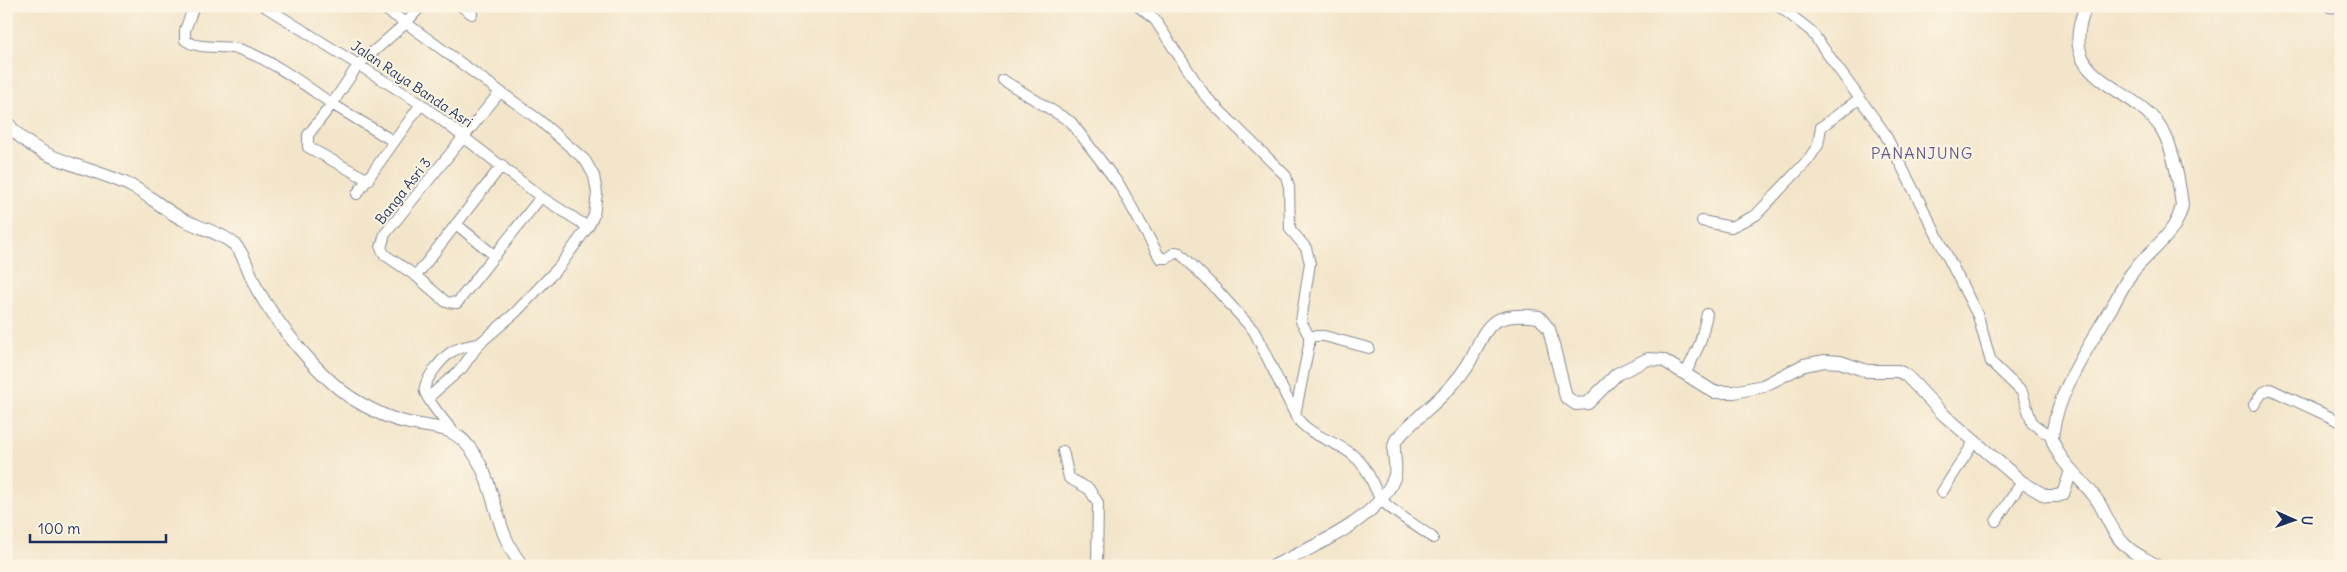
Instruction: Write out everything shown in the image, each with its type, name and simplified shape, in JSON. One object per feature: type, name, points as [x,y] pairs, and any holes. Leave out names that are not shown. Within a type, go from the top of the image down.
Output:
[{"type":"street","points":[[194,6],[184,35],[189,43],[240,49],[265,59],[332,104],[393,141]]},
{"type":"street","name":"Jalan Raya Banda Asri","points":[[264,6],[278,12],[358,65],[422,104],[541,197],[588,227]]},
{"type":"street","points":[[380,6],[539,120],[585,160],[594,176],[597,193],[594,214],[588,227],[552,274],[515,314],[479,344],[462,368],[429,397]]},
{"type":"street","points":[[368,180],[308,147],[308,135],[332,104],[358,65],[406,23],[421,6]]},
{"type":"street","points":[[461,6],[472,14]]},
{"type":"street","points":[[1138,6],[1154,20],[1206,97],[1286,176],[1289,187],[1290,229],[1306,248],[1310,263],[1301,321],[1309,336],[1295,415]]},
{"type":"street","points":[[1779,6],[1811,31],[1884,132],[1978,316],[1991,362],[2022,392],[2032,423],[2044,432],[2052,434]]},
{"type":"street","points":[[2086,6],[2078,34],[2080,55],[2088,68],[2145,111],[2160,126],[2170,148],[2182,205],[2181,214],[2174,226],[2130,275],[2099,329],[2068,385],[2052,434],[2054,445],[2072,471],[2082,479],[2126,547],[2157,566]]},
{"type":"street","points":[[2330,6],[2341,7]]},
{"type":"street","points":[[1003,80],[1071,122],[1120,186],[1160,258],[1167,258],[1176,252],[1180,253],[1251,327],[1300,423],[1310,431],[1354,456],[1365,469],[1381,499],[1433,538]]},
{"type":"street","points":[[464,136],[500,92]]},
{"type":"street","points":[[1702,221],[1731,227],[1756,215],[1808,160],[1818,145],[1821,127],[1859,99]]},
{"type":"street","points":[[357,194],[393,141],[422,104]]},
{"type":"street","points":[[6,121],[19,137],[44,154],[110,176],[150,197],[175,216],[230,241],[237,247],[256,288],[275,318],[315,365],[349,396],[381,414],[404,422],[452,430]]},
{"type":"street","name":"Banga Asri 3","points":[[464,136],[382,241],[381,248],[385,254],[416,276],[446,302],[454,304],[460,301],[541,197]]},
{"type":"street","points":[[416,276],[502,165]]},
{"type":"street","points":[[456,224],[495,256]]},
{"type":"street","points":[[1686,373],[1700,343],[1707,314]]},
{"type":"street","points":[[1274,566],[1332,536],[1371,509],[1381,499],[1395,476],[1394,445],[1396,440],[1445,393],[1466,368],[1486,331],[1501,318],[1531,316],[1543,321],[1552,339],[1555,359],[1566,397],[1576,404],[1588,403],[1596,398],[1617,374],[1648,359],[1662,360],[1686,373],[1706,389],[1714,392],[1728,392],[1763,386],[1804,364],[1825,361],[1840,362],[1867,371],[1898,371],[1906,375],[1974,442],[2022,482],[2046,496],[2060,496],[2066,488],[2072,471]]},
{"type":"street","points":[[1309,336],[1324,336],[1369,348]]},
{"type":"street","points":[[479,344],[452,351],[437,365],[426,382],[425,392],[443,420],[470,448],[491,487],[498,519],[523,566]]},
{"type":"street","points":[[2254,406],[2262,393],[2270,389],[2341,422]]},
{"type":"street","points":[[1942,492],[1974,442]]},
{"type":"street","points":[[1062,451],[1069,478],[1089,488],[1098,503],[1097,566]]},
{"type":"street","points":[[1996,521],[2022,482]]},
{"type":"street","points":[[2338,566],[2341,561]]},
{"type":"district","name":"PANANJUNG","points":[[1922,153]]}]
